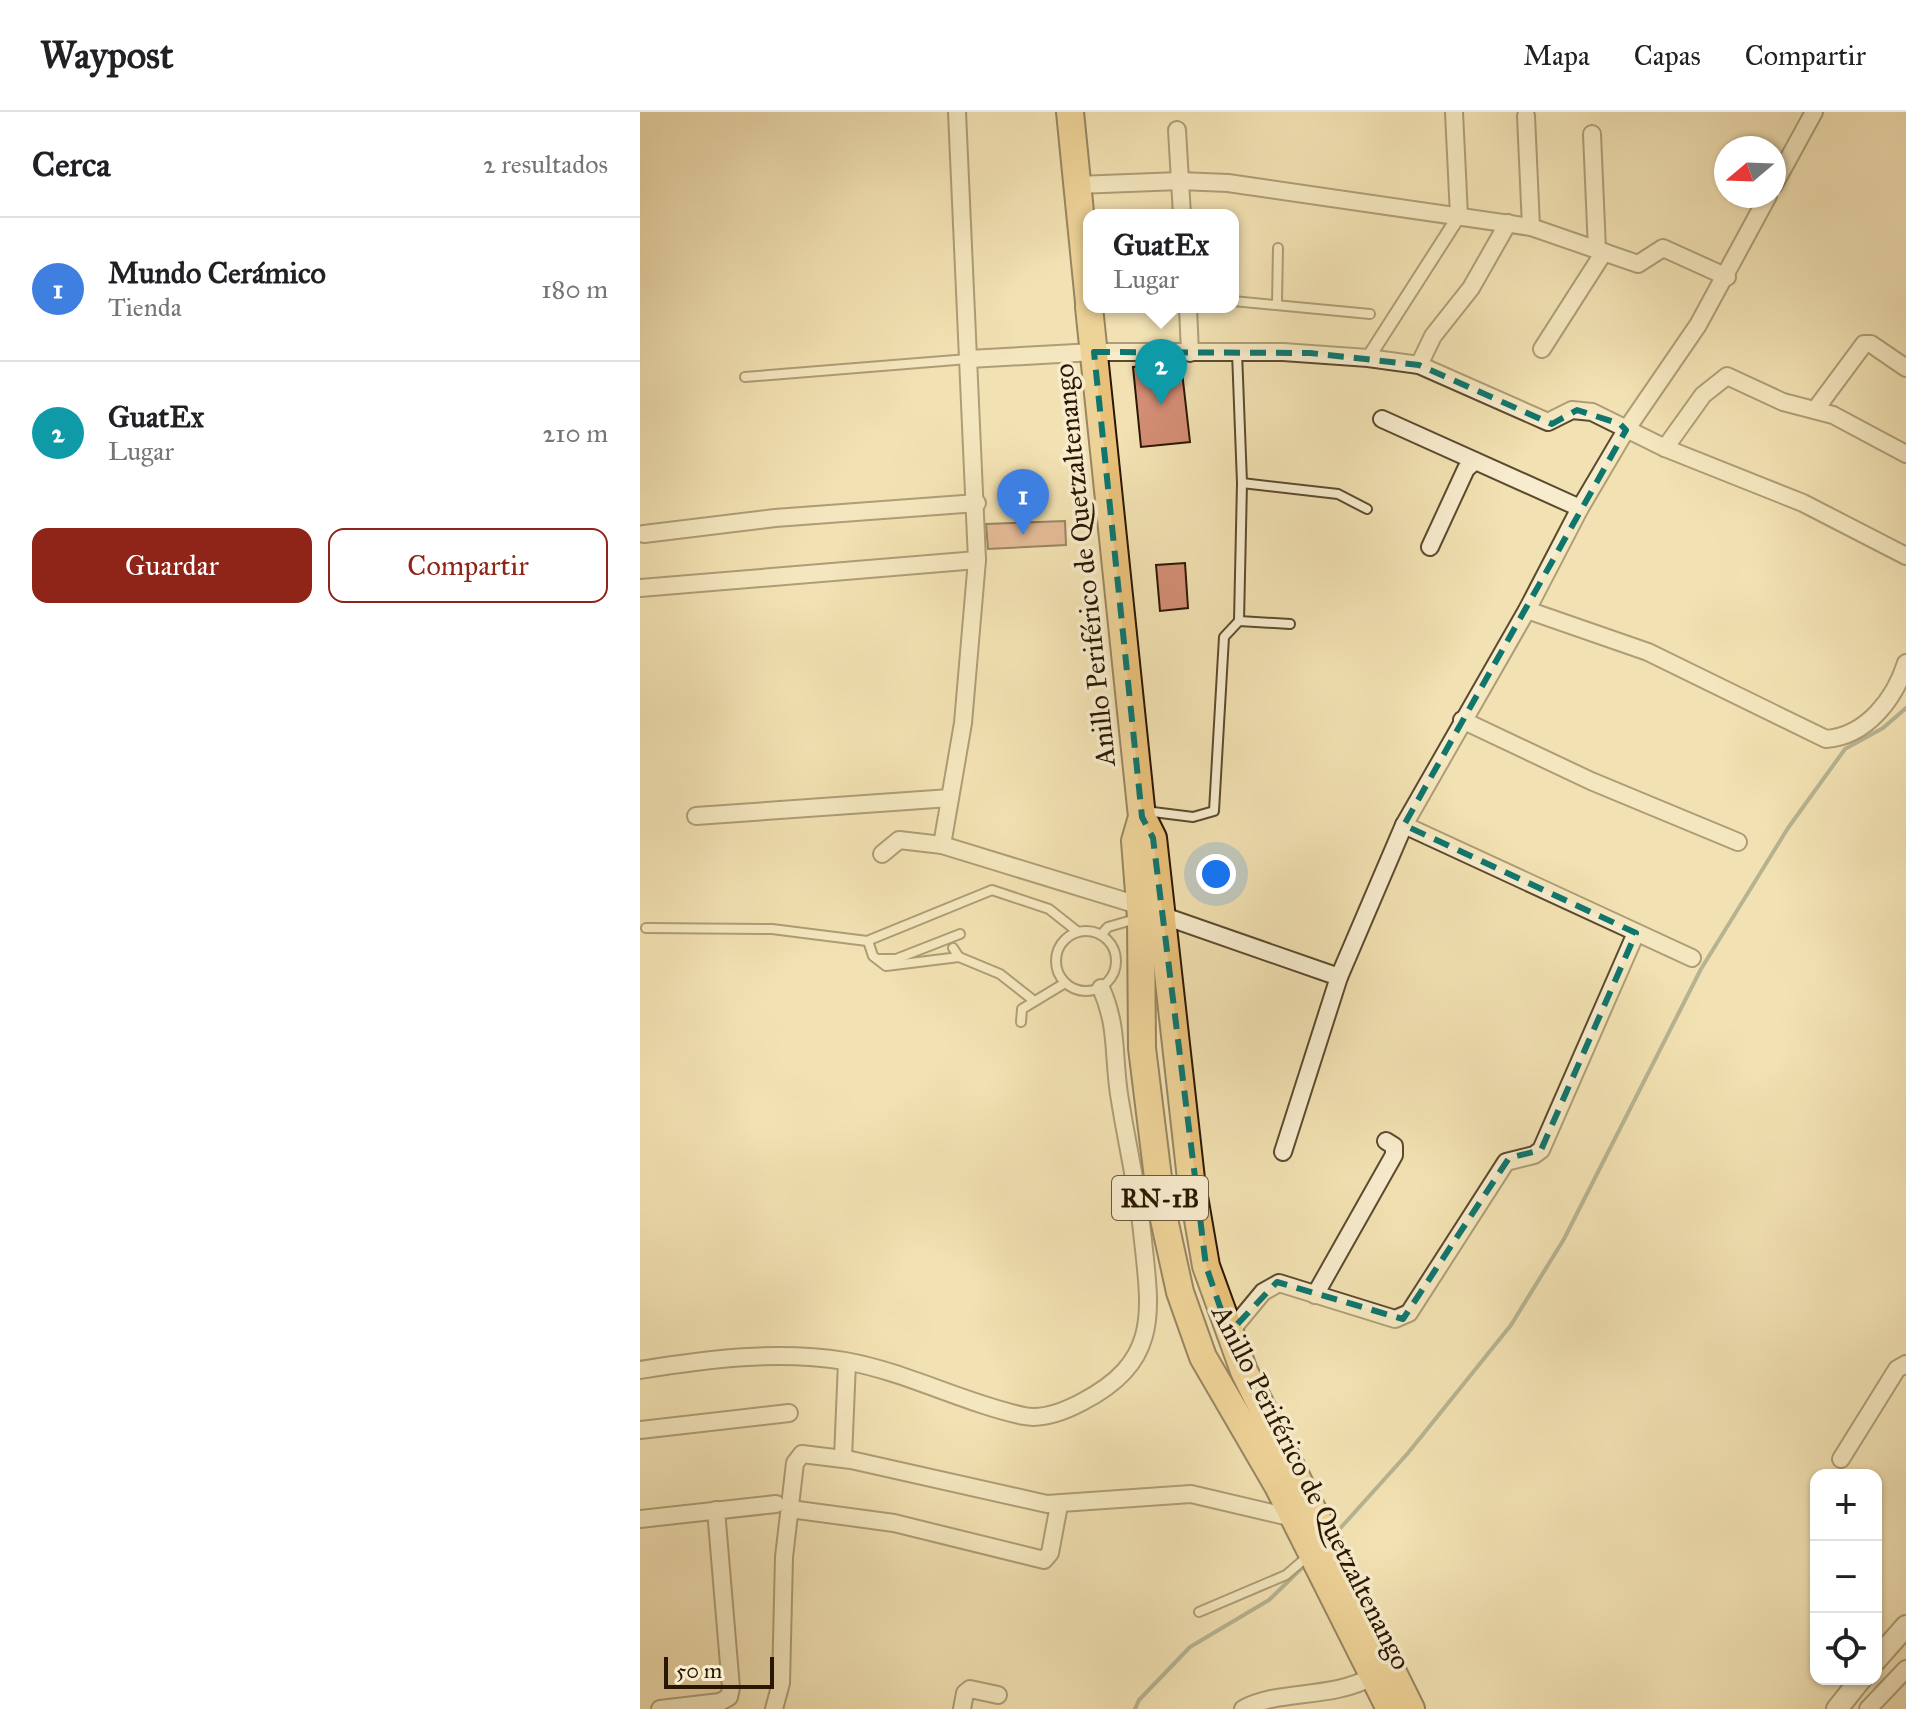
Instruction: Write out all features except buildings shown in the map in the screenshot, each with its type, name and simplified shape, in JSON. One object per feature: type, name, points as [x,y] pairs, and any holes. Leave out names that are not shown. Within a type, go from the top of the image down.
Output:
[{"type":"highway","name":"Anillo Periférico de Quetzaltenango","points":[[1070,112],[1083,245]]},
{"type":"highway","name":"Anillo Periférico de Quetzaltenango","points":[[1090,313],[1141,814],[1135,841],[1206,1266],[1229,1333],[1318,1549],[1390,1709]]},
{"type":"highway","name":"Anillo Periférico de Quetzaltenango","points":[[1148,913],[1142,1003],[1145,1080],[1160,1196],[1180,1292],[1203,1357],[1293,1518],[1318,1549],[1411,1709]]},
{"type":"street","points":[[942,845],[963,723],[977,560],[977,503],[957,112]]},
{"type":"street","points":[[1368,358],[1459,216],[1454,112]]},
{"type":"street","points":[[1786,163],[1814,112]]},
{"type":"street","points":[[1526,116],[1531,227]]},
{"type":"street","points":[[1177,130],[1182,209]]},
{"type":"street","points":[[1542,349],[1600,251],[1592,134]]},
{"type":"street","points":[[1077,185],[1180,181],[1228,183],[1531,227],[1638,264],[1663,248],[1727,277]]},
{"type":"street","points":[[1283,1152],[1339,977],[1404,825],[1527,610],[1580,508],[1626,430],[1727,277],[1762,208]]},
{"type":"street","points":[[1419,365],[1433,336],[1471,288],[1508,223]]},
{"type":"street","points":[[1188,313],[1190,353]]},
{"type":"street","points":[[1815,410],[1864,344],[1871,344],[1906,368]]},
{"type":"street","points":[[969,359],[1094,352],[1237,352],[1310,353],[1419,365],[1546,421],[1553,422],[1572,410],[1584,410],[1665,448],[1803,503],[1906,556]]},
{"type":"street","points":[[1665,448],[1703,395],[1724,376],[1734,377],[1783,402],[1842,419],[1906,454]]},
{"type":"street","points":[[1382,419],[1580,508]]},
{"type":"street","points":[[1430,547],[1466,469],[1475,461]]},
{"type":"street","points":[[644,534],[775,518],[977,503]]},
{"type":"street","points":[[640,588],[977,560]]},
{"type":"street","points":[[1527,610],[1648,652],[1826,739],[1842,736],[1882,709],[1896,692],[1906,663]]},
{"type":"street","points":[[1462,720],[1591,781],[1738,842]]},
{"type":"street","points":[[696,816],[950,798]]},
{"type":"street","points":[[1404,825],[1543,892],[1626,926],[1692,958]]},
{"type":"street","points":[[882,854],[899,840],[942,845],[1339,977]]},
{"type":"street","points":[[1229,1333],[1263,1292],[1274,1284],[1395,1319],[1409,1313],[1506,1162],[1534,1155],[1541,1150],[1636,933]]},
{"type":"street","points":[[640,1370],[757,1356],[847,1362],[893,1372],[1028,1417],[1050,1414],[1078,1404],[1115,1381],[1131,1365],[1142,1347],[1149,1325],[1139,1207],[1118,1090],[1113,1014],[1101,988]]},
{"type":"street","points":[[1113,1014],[1142,1003]]},
{"type":"street","points":[[1315,1295],[1394,1155],[1394,1146],[1386,1141]]},
{"type":"street","points":[[843,1458],[847,1362]]},
{"type":"street","points":[[1841,1459],[1897,1369],[1906,1364]]},
{"type":"street","points":[[640,1430],[789,1413]]},
{"type":"street","points":[[774,1709],[781,1683],[783,1506],[798,1456],[843,1458],[1059,1505],[1191,1494],[1293,1518]]},
{"type":"street","points":[[640,1519],[783,1506],[894,1523],[1044,1560],[1050,1553],[1059,1505]]},
{"type":"street","points":[[660,1709],[720,1702],[729,1697],[731,1688],[716,1510]]},
{"type":"street","points":[[1882,1653],[1906,1626]]},
{"type":"street","points":[[1868,1709],[1906,1669]]},
{"type":"street","points":[[1243,1709],[1264,1700],[1310,1696],[1361,1683],[1373,1676]]},
{"type":"street","points":[[1837,1709],[1856,1685]]},
{"type":"street","points":[[962,1709],[965,1693],[970,1689],[998,1695]]},
{"type":"lane","points":[[1277,304],[1278,248]]},
{"type":"lane","points":[[1239,301],[1370,314]]},
{"type":"lane","points":[[1237,352],[1242,483],[1239,621]]},
{"type":"lane","points":[[745,377],[969,359]]},
{"type":"lane","points":[[1242,483],[1338,494],[1367,509]]},
{"type":"lane","points":[[1141,814],[1193,817],[1214,811],[1218,782],[1221,646],[1228,630],[1239,621],[1290,624]]},
{"type":"lane","points":[[646,928],[731,927],[868,941],[992,890],[1049,909],[1078,932],[1101,935],[1110,943],[1116,963],[1114,973],[1101,988],[1082,991],[1065,983],[1059,974],[1057,954],[1061,944],[1078,932]]},
{"type":"lane","points":[[1101,935],[1108,927],[1148,913]]},
{"type":"lane","points":[[877,959],[896,959],[960,934]]},
{"type":"lane","points":[[868,941],[877,959],[892,967],[959,957],[1000,974],[1027,992],[1033,1000]]},
{"type":"lane","points":[[953,948],[959,957]]},
{"type":"lane","points":[[1021,1022],[1022,1009],[1065,983]]},
{"type":"lane","points":[[1122,1175],[1127,1144]]},
{"type":"lane","points":[[1199,1612],[1286,1575],[1318,1549]]},
{"type":"highlighted area","points":[[1094,352],[1310,353],[1419,365],[1552,424],[1577,410],[1620,424],[1626,430],[1404,825],[1636,933],[1541,1150],[1509,1158],[1403,1319],[1277,1282],[1229,1333],[1206,1266],[1153,838],[1142,817]]},
{"type":"waterway","points":[[1336,1533],[1408,1453],[1511,1325],[1564,1239],[1701,969],[1788,828],[1845,749],[1883,728],[1906,708]]},
{"type":"waterway","points":[[1135,1709],[1139,1700],[1190,1647],[1269,1600],[1305,1565]]},
{"type":"place","name":"GuatEx","points":[[1161,405]]},
{"type":"place","name":"Mundo Cerámico","points":[[1023,535]]}]
